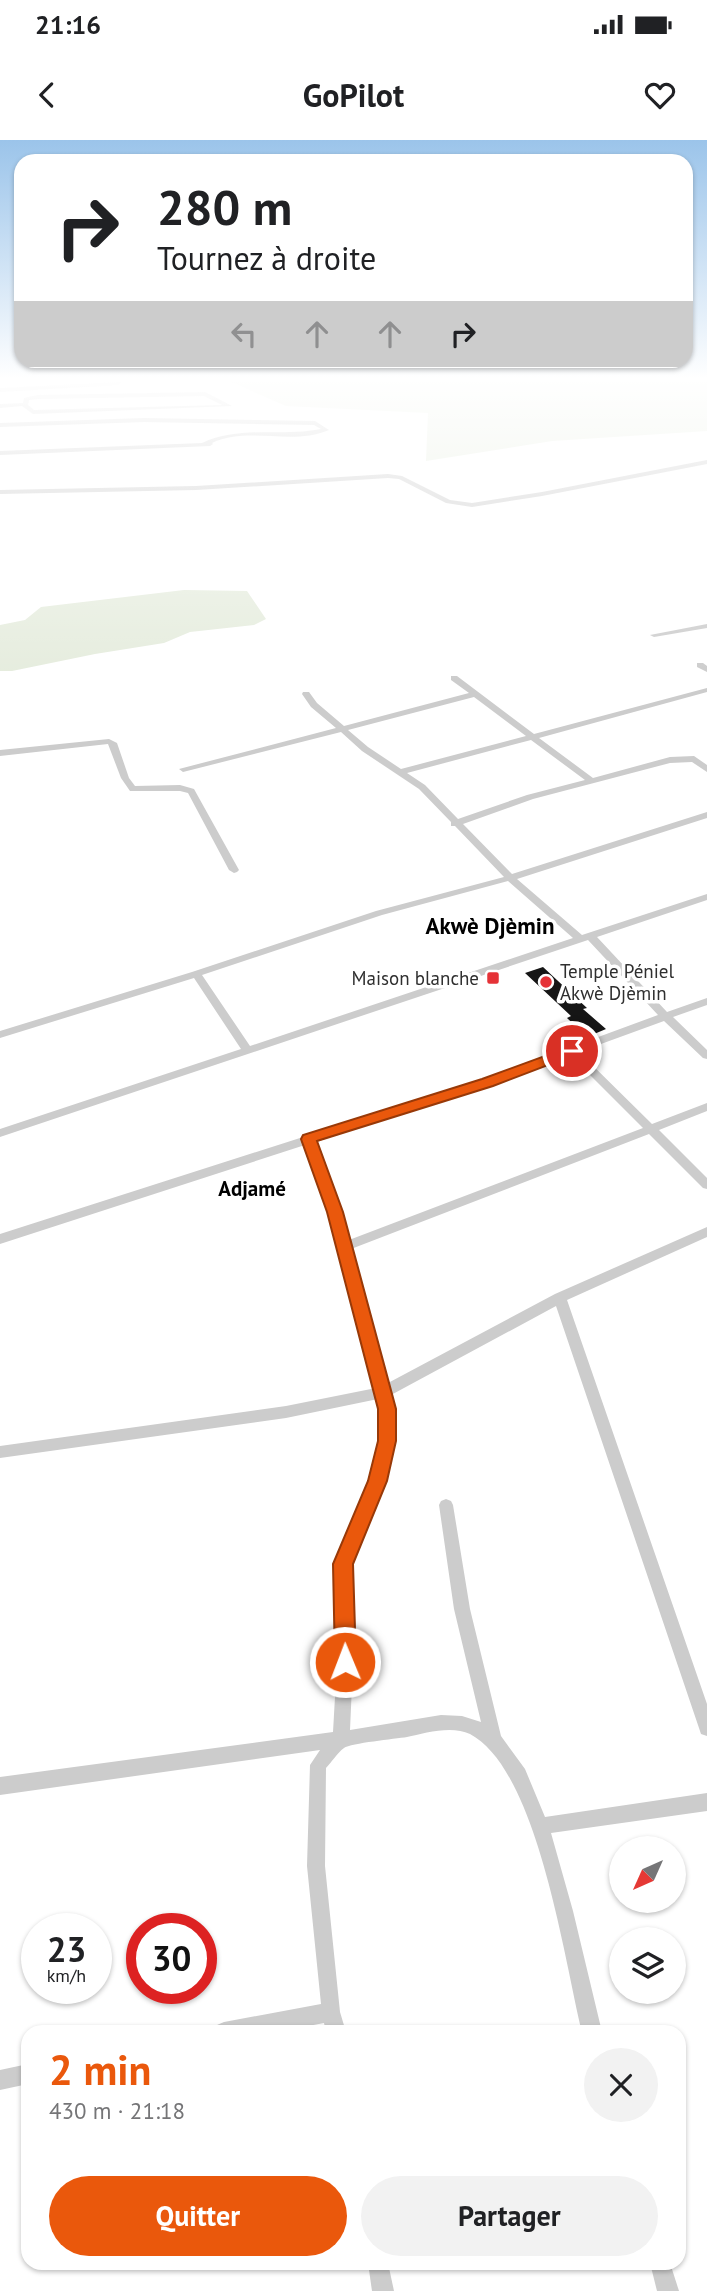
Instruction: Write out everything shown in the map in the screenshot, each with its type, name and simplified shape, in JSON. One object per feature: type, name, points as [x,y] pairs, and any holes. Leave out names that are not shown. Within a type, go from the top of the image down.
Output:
[{"type":"street","points":[[0,492],[210,488],[308,481]]},
{"type":"street","points":[[409,481],[448,502],[472,505],[607,481]]},
{"type":"street","points":[[654,635],[707,626]]},
{"type":"street","points":[[454,678],[590,780]]},
{"type":"street","points":[[401,772],[707,690]]},
{"type":"street","points":[[183,769],[280,743],[344,730],[475,694]]},
{"type":"street","points":[[306,695],[310,702],[365,749],[422,787],[454,824],[510,878],[585,938],[707,1056]]},
{"type":"street","points":[[0,753],[108,741],[113,743],[125,778],[133,789],[180,788],[195,794],[234,870]]},
{"type":"street","points":[[454,824],[590,780],[684,757],[694,759],[707,769]]},
{"type":"street","points":[[0,1035],[196,974],[379,912],[510,878],[707,815]]},
{"type":"street","points":[[0,1133],[707,897]]},
{"type":"street","points":[[196,974],[247,1050]]},
{"type":"street","points":[[0,1239],[488,1082],[707,1001]]},
{"type":"street","points":[[572,1051],[707,1185]]},
{"type":"street","points":[[345,1246],[707,1107]]},
{"type":"street","points":[[309,1139],[345,1246],[387,1409],[387,1441],[377,1481],[343,1564],[345,1662],[341,1739],[318,1765],[316,1866],[334,2025]]},
{"type":"street","points":[[0,1452],[285,1412],[384,1392],[560,1297],[707,1232]]},
{"type":"street","points":[[560,1297],[707,1728]]},
{"type":"street","points":[[446,1505],[462,1609],[493,1739]]},
{"type":"street","points":[[0,1786],[435,1724],[471,1726],[493,1739],[513,1763],[541,1826],[590,2025]]},
{"type":"street","points":[[541,1826],[707,1802]]},
{"type":"street","points":[[261,2025],[331,2012]]},
{"type":"street","points":[[0,2080],[21,2076]]},
{"type":"street","points":[[379,2270],[383,2291]]},
{"type":"street","points":[[662,2270],[668,2291]]},
{"type":"green space","points":[[184,590],[247,591],[266,619],[254,625],[190,632],[164,643],[0,671],[0,625],[25,620],[41,607]]},
{"type":"building","points":[[543,967],[606,1029],[587,1037],[567,1018],[571,1016],[525,973]]},
{"type":"place","name":"Maison blanche","points":[[493,978]]},
{"type":"place","name":"Temple Péniel Akwè Djèmin","points":[[546,982]]},
{"type":"district","name":"Akwè Djèmin","points":[[490,926]]},
{"type":"district","name":"Adjamé","points":[[252,1189]]},
{"type":"route","points":[[345,1662],[343,1564],[377,1481],[387,1441],[388,1423],[384,1392],[335,1212],[309,1139],[488,1082],[572,1051]]}]
